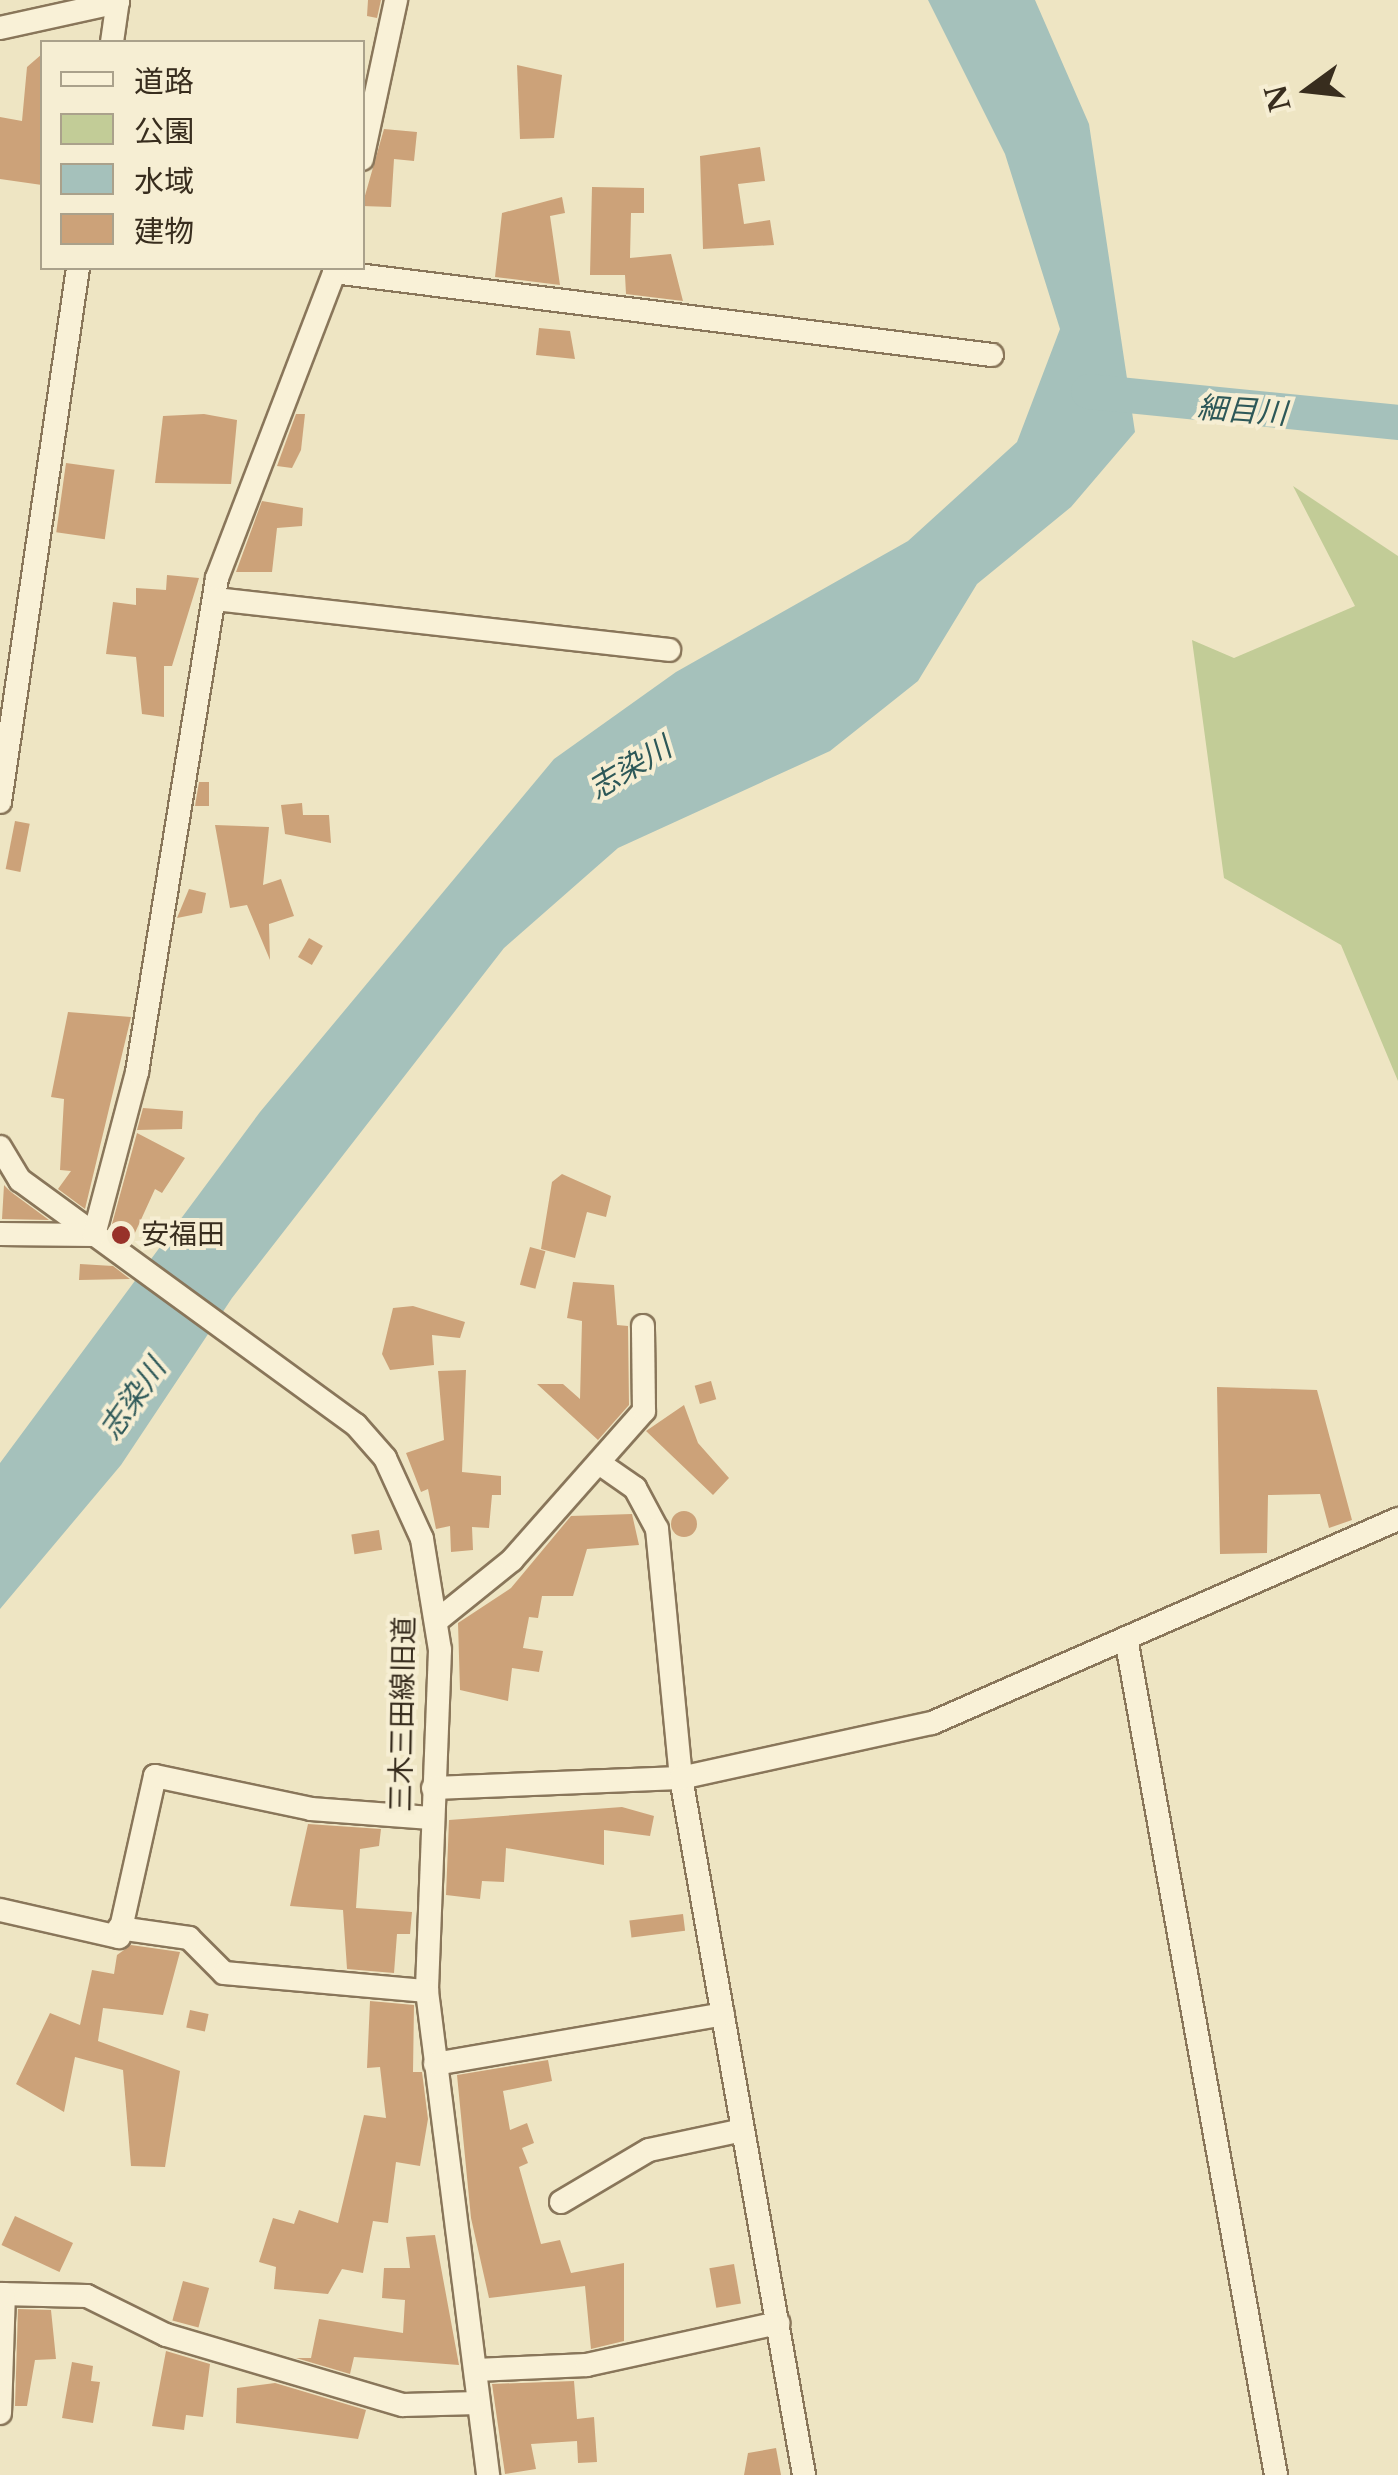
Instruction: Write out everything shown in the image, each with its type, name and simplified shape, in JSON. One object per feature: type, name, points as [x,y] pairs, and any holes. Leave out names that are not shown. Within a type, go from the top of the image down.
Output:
[{"type":"street","points":[[365,145],[396,0]]},
{"type":"street","points":[[0,28],[118,1],[112,40]]},
{"type":"street","points":[[0,802],[78,270]]},
{"type":"street","points":[[0,1234],[94,1235],[137,1072],[215,600],[335,270],[992,354]]},
{"type":"street","points":[[215,600],[669,650]]},
{"type":"street","points":[[0,642],[25,643]]},
{"type":"street","name":"三木三田線旧道","points":[[0,1147],[20,1180],[326,1396],[385,1458],[422,1539],[439,1619],[427,1991],[488,2475]]},
{"type":"street","points":[[439,1619],[512,1560],[644,1411],[643,1326]]},
{"type":"street","points":[[599,1464],[635,1488],[657,1528],[681,1778],[804,2475]]},
{"type":"street","points":[[433,1788],[681,1778],[932,1723],[1398,1520]]},
{"type":"street","points":[[1126,1638],[1276,2475]]},
{"type":"street","points":[[0,1910],[119,1937],[155,1776],[311,1809],[431,1818]]},
{"type":"street","points":[[119,1928],[189,1938],[224,1973],[427,1991]]},
{"type":"street","points":[[435,2064],[722,2014]]},
{"type":"street","points":[[562,2202],[648,2150],[743,2130]]},
{"type":"street","points":[[0,2413],[2,2294],[87,2296],[166,2335],[403,2405],[478,2403]]},
{"type":"street","points":[[476,2370],[587,2366],[778,2323]]},
{"type":"green space","points":[[1293,486],[1398,556],[1398,1081],[1341,945],[1224,878],[1192,640],[1234,658],[1355,606]]},
{"type":"water","name":"志染川","points":[[928,0],[1035,0],[1089,124],[1135,432],[1071,507],[977,584],[918,681],[830,751],[618,848],[504,948],[232,1298],[121,1465],[0,1609],[0,1463],[260,1112],[554,759],[676,672],[908,541],[1017,442],[1060,329],[1005,154]]},
{"type":"building","points":[[368,0],[381,0],[377,18],[367,16]]},
{"type":"building","points":[[40,56],[40,185],[0,179],[0,117],[22,121],[27,67]]},
{"type":"building","points":[[517,65],[562,75],[554,138],[520,139]]},
{"type":"building","points":[[384,129],[417,132],[414,161],[394,159],[391,207],[365,206]]},
{"type":"building","points":[[760,147],[765,181],[738,184],[744,224],[770,220],[774,245],[703,249],[700,156]]},
{"type":"building","points":[[592,187],[644,188],[644,213],[631,213],[630,258],[671,254],[683,301],[626,294],[625,275],[590,275]]},
{"type":"building","points":[[562,197],[565,213],[550,216],[560,285],[495,277],[502,213]]},
{"type":"building","points":[[539,328],[570,331],[575,359],[536,355]]},
{"type":"building","points":[[204,414],[237,420],[231,484],[155,483],[163,416]]},
{"type":"building","points":[[296,414],[305,414],[301,450],[292,468],[277,466]]},
{"type":"building","points":[[66,463],[115,470],[105,539],[56,532]]},
{"type":"building","points":[[262,501],[303,508],[302,526],[277,528],[272,572],[236,572]]},
{"type":"building","points":[[167,575],[199,578],[172,666],[164,666],[164,717],[142,714],[136,657],[106,654],[113,602],[136,605],[136,588],[166,590]]},
{"type":"building","points":[[199,782],[209,782],[209,806],[195,806]]},
{"type":"building","points":[[302,803],[303,815],[329,815],[331,843],[285,834],[281,805]]},
{"type":"building","points":[[15,821],[30,824],[20,872],[6,869]]},
{"type":"building","points":[[215,825],[269,827],[263,885],[281,879],[294,916],[269,924],[270,960],[247,905],[230,908]]},
{"type":"building","points":[[189,889],[206,893],[202,913],[177,918]]},
{"type":"building","points":[[309,938],[323,946],[312,965],[298,957]]},
{"type":"building","points":[[68,1012],[131,1017],[85,1209],[58,1189],[71,1171],[60,1170],[64,1099],[51,1097]]},
{"type":"building","points":[[143,1108],[183,1111],[182,1129],[137,1130]]},
{"type":"building","points":[[137,1133],[185,1158],[162,1193],[155,1189],[134,1235],[112,1224]]},
{"type":"building","points":[[562,1174],[611,1196],[606,1217],[587,1212],[575,1258],[541,1249],[552,1182]]},
{"type":"building","points":[[4,1185],[11,1192],[49,1220],[2,1219]]},
{"type":"building","points":[[530,1247],[545,1251],[535,1289],[520,1285]]},
{"type":"building","points":[[80,1264],[113,1266],[130,1279],[79,1280]]},
{"type":"building","points":[[573,1282],[614,1285],[617,1325],[628,1326],[629,1405],[598,1440],[537,1384],[563,1384],[580,1399],[582,1321],[567,1318]]},
{"type":"building","points":[[413,1306],[465,1322],[460,1338],[432,1335],[434,1365],[390,1370],[382,1354],[393,1308]]},
{"type":"building","points":[[466,1370],[462,1472],[501,1476],[501,1495],[492,1495],[489,1528],[472,1527],[473,1550],[451,1552],[450,1526],[436,1529],[428,1489],[421,1492],[406,1453],[444,1440],[438,1371]]},
{"type":"building","points":[[711,1381],[716,1399],[700,1404],[695,1386]]},
{"type":"building","points":[[1217,1387],[1317,1390],[1352,1520],[1329,1528],[1320,1494],[1268,1495],[1267,1553],[1220,1554]]},
{"type":"building","points":[[684,1405],[698,1443],[729,1478],[713,1495],[646,1431]]},
{"type":"building","points":[[684,1511],[693,1515],[697,1524],[693,1533],[684,1537],[675,1533],[671,1524],[675,1515]]},
{"type":"building","points":[[632,1514],[639,1545],[587,1549],[573,1596],[542,1596],[538,1618],[529,1617],[523,1648],[543,1651],[539,1672],[512,1668],[508,1701],[460,1690],[458,1623],[511,1588],[571,1516]]},
{"type":"building","points":[[379,1530],[382,1550],[354,1554],[351,1534]]},
{"type":"building","points":[[622,1807],[654,1816],[650,1836],[604,1830],[604,1865],[506,1848],[504,1882],[482,1881],[480,1899],[446,1895],[449,1820]]},
{"type":"building","points":[[308,1824],[381,1829],[379,1846],[360,1849],[356,1908],[412,1912],[410,1934],[397,1934],[394,1973],[347,1969],[343,1910],[290,1906]]},
{"type":"building","points":[[683,1914],[685,1931],[631,1937],[629,1921]]},
{"type":"building","points":[[131,1945],[180,1952],[163,2015],[103,2008],[98,2041],[180,2071],[165,2167],[131,2166],[123,2070],[75,2057],[64,2112],[16,2084],[50,2013],[80,2025],[92,1970],[114,1974],[117,1955]]},
{"type":"building","points":[[370,2001],[414,2005],[413,2072],[422,2072],[428,2119],[420,2166],[396,2162],[388,2223],[373,2221],[363,2273],[342,2269],[328,2294],[274,2289],[276,2267],[259,2262],[273,2218],[294,2224],[299,2210],[338,2223],[364,2115],[386,2118],[380,2067],[367,2068]]},
{"type":"building","points":[[190,2010],[209,2014],[205,2032],[186,2028]]},
{"type":"building","points":[[548,2060],[552,2081],[503,2091],[510,2130],[527,2123],[534,2143],[522,2148],[528,2163],[519,2167],[541,2244],[560,2240],[571,2273],[624,2263],[624,2341],[591,2349],[585,2286],[489,2298],[471,2218],[457,2075]]},
{"type":"building","points":[[15,2216],[73,2243],[59,2272],[1,2245]]},
{"type":"building","points":[[435,2235],[459,2365],[354,2357],[350,2374],[296,2358],[311,2358],[319,2319],[403,2333],[405,2300],[382,2298],[384,2268],[410,2268],[406,2237]]},
{"type":"building","points":[[734,2264],[741,2303],[716,2308],[709,2268]]},
{"type":"building","points":[[183,2281],[209,2288],[198,2328],[172,2321]]},
{"type":"building","points":[[18,2309],[51,2310],[56,2359],[35,2360],[27,2406],[15,2406]]},
{"type":"building","points":[[166,2351],[210,2364],[203,2417],[186,2415],[184,2430],[152,2426]]},
{"type":"building","points":[[72,2362],[93,2366],[91,2381],[100,2382],[93,2423],[62,2418]]},
{"type":"building","points":[[574,2381],[577,2419],[594,2417],[597,2462],[578,2463],[577,2441],[531,2444],[536,2469],[505,2474],[492,2384]]},
{"type":"building","points":[[275,2383],[366,2410],[358,2439],[236,2423],[237,2388]]},
{"type":"building","points":[[776,2448],[781,2475],[744,2475],[748,2453]]},
{"type":"waterway","name":"細目川","points":[[1088,391],[1398,422]]},
{"type":"place","name":"安福田","points":[[121,1235]]}]
